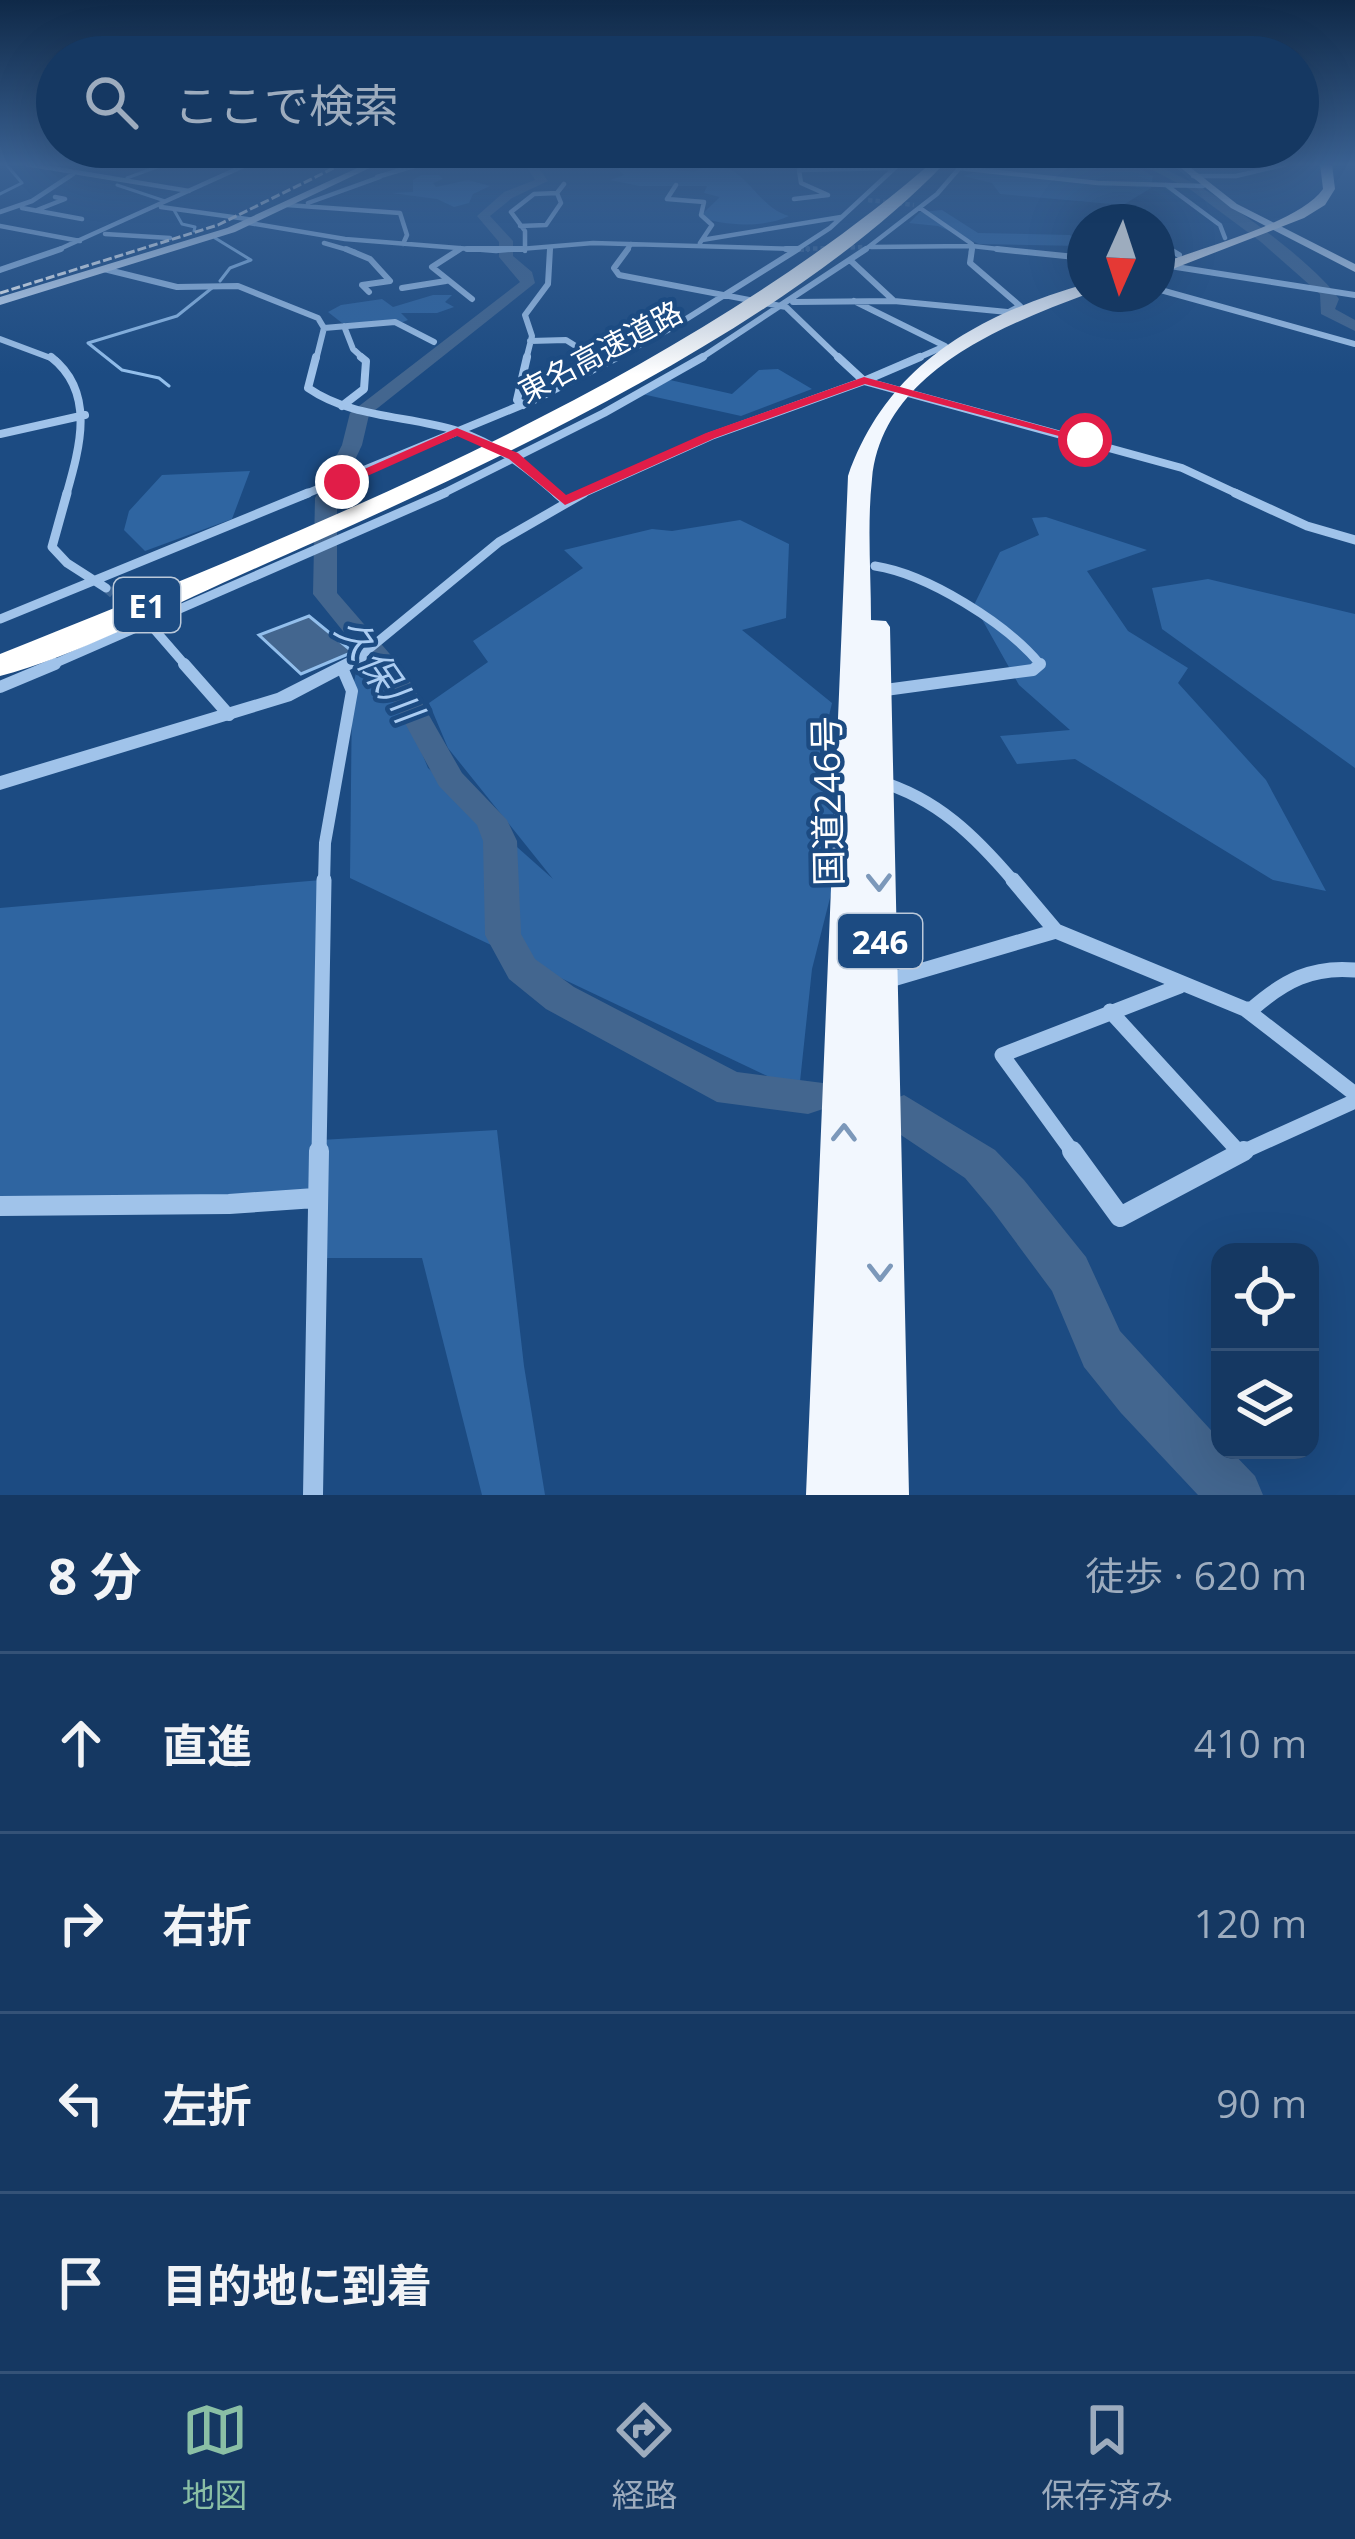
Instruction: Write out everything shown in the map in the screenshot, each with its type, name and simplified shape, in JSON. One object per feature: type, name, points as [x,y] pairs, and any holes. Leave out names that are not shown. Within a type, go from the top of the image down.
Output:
[{"type":"highway","name":"東名高速道路","points":[[777,298],[841,234]]},
{"type":"highway","name":"東名高速道路","points":[[0,666],[292,541],[347,498],[526,416],[732,306],[777,298],[859,234]]},
{"type":"highway","points":[[1175,259],[1244,234]]},
{"type":"highway","name":"国道246号","points":[[879,1495],[864,986],[860,476],[866,448],[906,393],[950,349],[1014,313],[1067,295]]},
{"type":"highway","name":"国道246号","points":[[864,986],[878,781],[878,472],[906,393],[963,351],[1067,304]]},
{"type":"highway","name":"東名高速道路","points":[[0,642],[292,541]]},
{"type":"highway","name":"246","points":[[836,1495],[842,1250],[864,986]]},
{"type":"main road","points":[[0,301],[214,234]]},
{"type":"main road","points":[[1282,234],[1334,260],[1355,265]]},
{"type":"street","points":[[39,234],[81,242]]},
{"type":"street","points":[[0,270],[98,234],[170,238]]},
{"type":"street","points":[[308,234],[496,251],[701,242],[798,248]]},
{"type":"street","points":[[404,244],[407,234]]},
{"type":"street","points":[[525,234],[525,251]]},
{"type":"street","points":[[701,242],[706,234]]},
{"type":"street","points":[[701,242],[747,234]]},
{"type":"street","points":[[732,306],[818,234]]},
{"type":"street","points":[[0,687],[147,621],[292,541],[338,539],[632,397],[777,298],[851,260],[884,234]]},
{"type":"street","points":[[956,234],[972,246]]},
{"type":"street","points":[[1230,234],[1234,237]]},
{"type":"street","points":[[314,235],[314,241],[363,253],[380,263],[390,280],[362,285],[369,292]]},
{"type":"street","points":[[140,244],[160,237]]},
{"type":"street","points":[[631,244],[614,268],[620,275],[732,306]]},
{"type":"street","points":[[550,248],[554,264],[544,291],[525,314],[530,341],[517,400],[526,416],[604,363],[732,306],[777,298],[894,301],[1014,313],[1020,306],[970,263],[972,246]]},
{"type":"street","points":[[867,247],[972,246],[1067,255]]},
{"type":"street","points":[[461,249],[432,267],[472,298]]},
{"type":"street","points":[[851,260],[894,301]]},
{"type":"street","points":[[1175,265],[1355,295]]},
{"type":"street","points":[[104,268],[177,287],[238,286],[318,318],[323,328],[308,388],[457,448],[514,456],[565,501]]},
{"type":"street","points":[[402,287],[446,281]]},
{"type":"street","points":[[1175,294],[1355,344]]},
{"type":"street","points":[[777,298],[864,381],[1182,468],[1307,526],[1355,540]]},
{"type":"street","points":[[0,783],[284,698],[350,664],[500,542],[565,501],[711,436],[945,346],[854,301]]},
{"type":"street","points":[[323,328],[412,324],[434,342]]},
{"type":"street","points":[[344,326],[353,349],[365,361],[364,388],[348,407]]},
{"type":"street","points":[[0,339],[53,357],[67,368],[85,416],[52,547],[55,554],[101,584]]},
{"type":"street","points":[[530,341],[566,340],[604,363]]},
{"type":"street","points":[[0,434],[85,416]]},
{"type":"street","points":[[0,619],[101,584],[315,493],[347,498]]},
{"type":"street","points":[[875,566],[909,574],[974,616],[1006,630],[1040,664],[1034,670],[877,692]]},
{"type":"street","points":[[147,621],[229,715]]},
{"type":"street","points":[[313,1495],[325,843],[352,691],[350,664]]},
{"type":"street","points":[[878,781],[910,787],[955,824],[985,850],[1056,931],[1245,1010],[1355,1098],[1120,1217],[1002,1055],[1180,986]]},
{"type":"street","points":[[864,986],[1056,931]]},
{"type":"street","points":[[1245,1010],[1252,1010],[1286,978],[1315,968],[1355,970]]},
{"type":"street","points":[[1110,1011],[1240,1153]]},
{"type":"street","points":[[0,1206],[229,1204],[315,1198]]},
{"type":"shaded area","points":[[956,234],[1067,235],[1067,246],[979,244]]},
{"type":"shaded area","points":[[433,295],[452,295],[445,302],[454,307],[437,313],[401,313],[408,320],[403,322],[342,323],[328,312],[341,305],[382,299],[393,307]]},
{"type":"shaded area","points":[[778,369],[812,389],[741,416],[642,394],[670,380],[732,394],[759,370]]},
{"type":"shaded area","points":[[250,471],[232,519],[145,551],[124,530],[129,511],[162,475]]},
{"type":"shaded area","points":[[1046,517],[1147,550],[1087,571],[1128,631],[1188,668],[1178,683],[1266,780],[1326,891],[1273,880],[1075,759],[1017,764],[1000,736],[1070,730],[1019,685],[974,605],[1000,552],[1039,535],[1032,518]]},
{"type":"shaded area","points":[[740,520],[789,544],[786,618],[742,630],[832,703],[814,779],[834,790],[832,890],[812,969],[799,1091],[350,878],[352,691],[357,668],[376,666],[405,712],[428,768],[553,879],[448,748],[429,703],[488,662],[473,641],[583,568],[564,550],[652,529],[672,531]]},
{"type":"shaded area","points":[[1208,579],[1355,614],[1355,768],[1162,629],[1152,588]]},
{"type":"shaded area","points":[[309,616],[353,652],[301,674],[259,635]]},
{"type":"shaded area","points":[[321,880],[315,1198],[0,1204],[0,908]]},
{"type":"shaded area","points":[[497,1130],[524,1366],[545,1495],[482,1495],[422,1258],[315,1258],[320,1140]]},
{"type":"waterway","name":"久保川","points":[[499,234],[506,241],[506,257],[527,275],[528,283],[360,413],[352,445],[326,498],[325,594],[392,674],[450,779],[491,820],[500,841],[503,935],[522,969],[560,998],[732,1089],[808,1096]]},
{"type":"waterway","points":[[1259,234],[1326,291],[1331,299],[1327,311],[1355,326]]},
{"type":"waterway","points":[[215,238],[251,260],[230,268],[220,281]]},
{"type":"waterway","points":[[169,386],[159,378],[122,370],[88,343],[177,316],[212,288]]},
{"type":"waterway","name":"久保川","points":[[904,1114],[980,1164],[1008,1195],[1069,1274],[1102,1349],[1139,1395],[1236,1495]]},
{"type":"tunnel","points":[[809,249],[798,249],[865,247]]},
{"type":"tunnel","points":[[106,588],[134,611]]},
{"type":"railway","points":[[0,293],[190,234]]},
{"type":"route","points":[[342,482],[457,431],[514,456],[565,501],[711,436],[864,381],[1085,440]]}]
